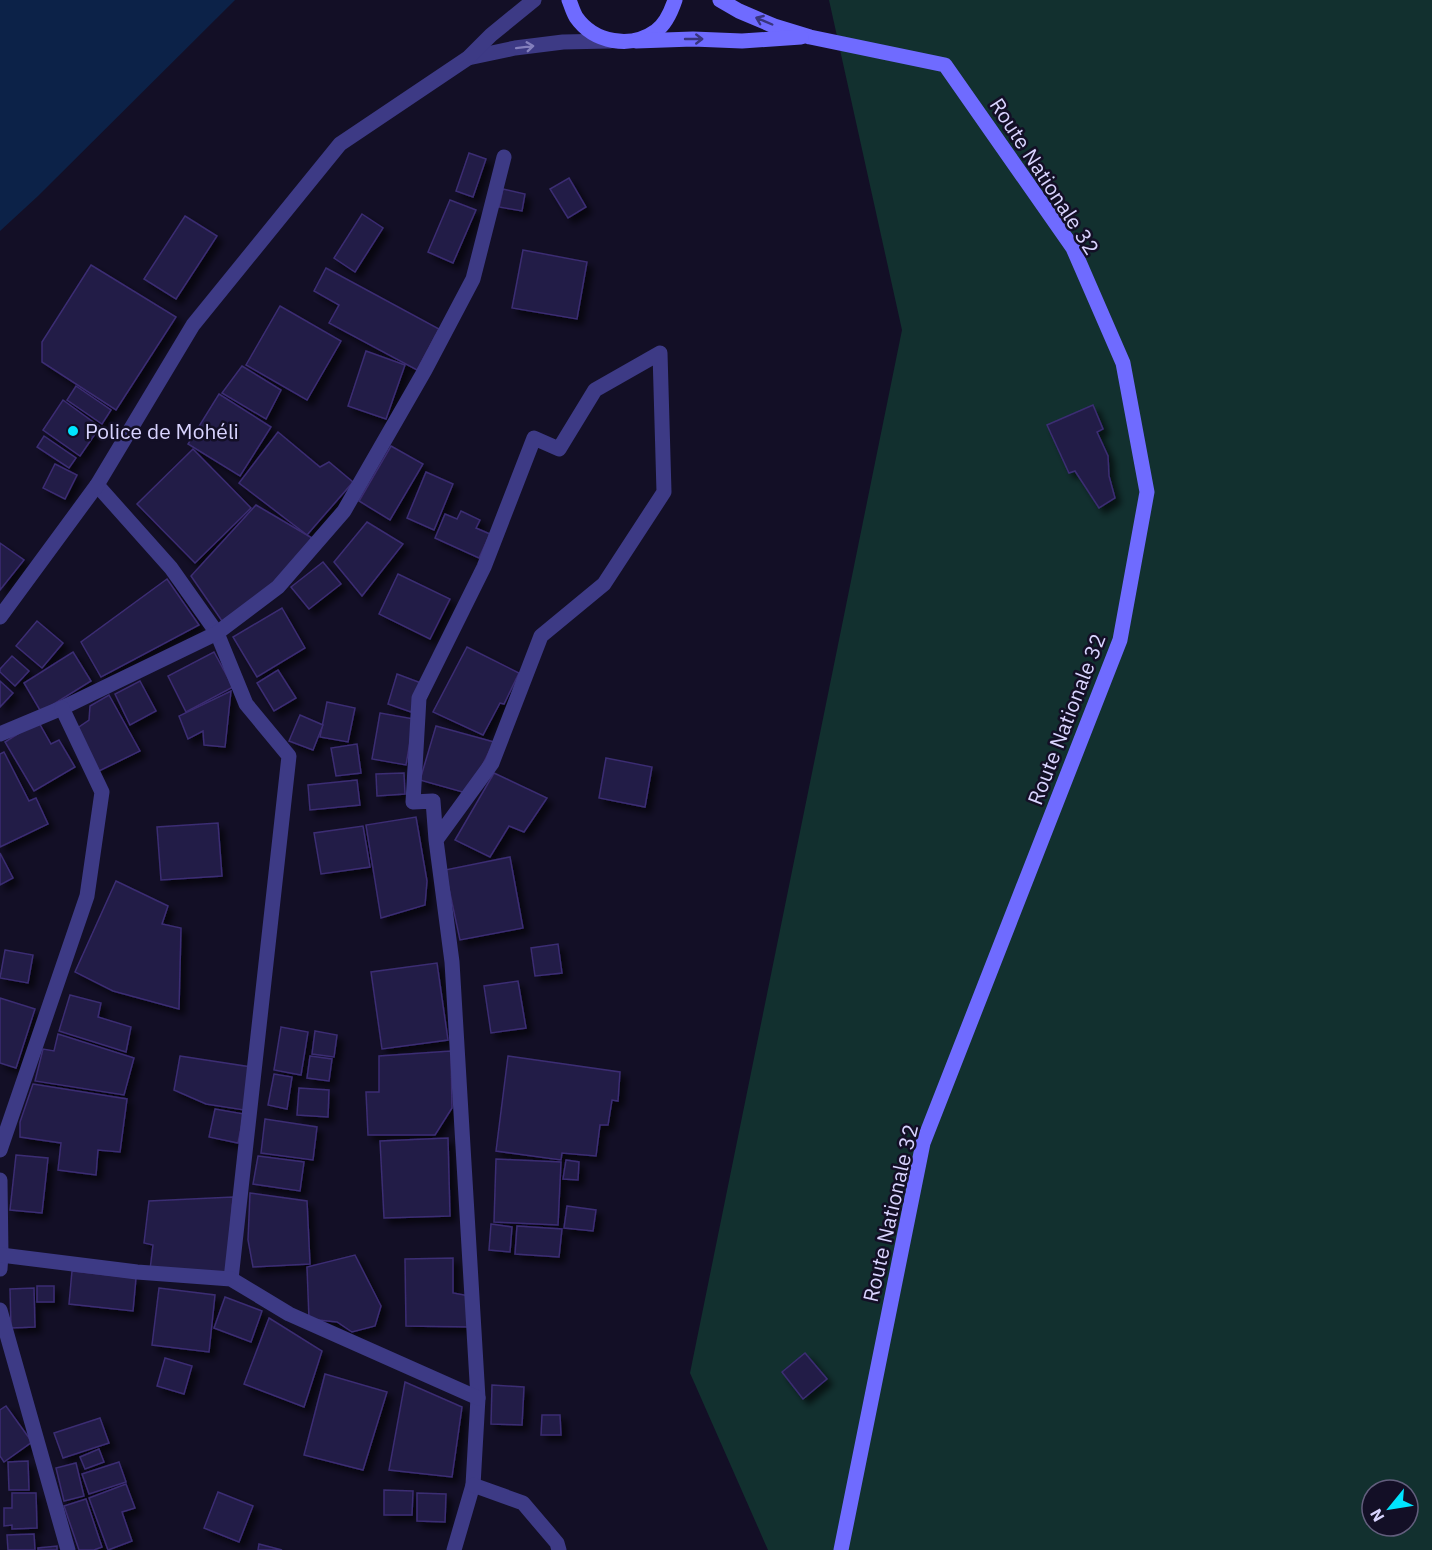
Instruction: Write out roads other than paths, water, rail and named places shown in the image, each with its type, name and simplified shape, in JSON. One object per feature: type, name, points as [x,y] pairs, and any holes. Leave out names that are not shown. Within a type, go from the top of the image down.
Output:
[{"type":"street","points":[[0,617],[97,485],[193,325],[340,144],[468,58],[491,35],[534,0]]},
{"type":"street","points":[[569,0],[576,17],[591,32],[610,41]]},
{"type":"street","points":[[636,41],[656,31],[671,14],[675,0]]},
{"type":"street","name":"Route Nationale 32","points":[[720,0],[774,26],[810,37],[945,65],[1072,248],[1123,363],[1147,492],[1120,640],[923,1143],[841,1550]]},
{"type":"street","name":"Route Nationale 32","points":[[610,41],[693,39],[742,41],[810,37]]},
{"type":"street","points":[[468,58],[515,48],[563,42],[610,41]]},
{"type":"street","points":[[0,734],[62,708],[217,633],[278,587],[344,511],[425,370],[472,279],[504,157]]},
{"type":"street","points":[[436,840],[492,763],[541,636],[604,584],[664,492],[660,353],[595,390],[559,449],[534,438],[484,567],[419,698],[412,802],[433,801],[436,840],[452,962],[478,1398],[473,1485],[454,1550]]},
{"type":"street","points":[[97,485],[171,568],[217,633],[246,704],[289,756],[231,1279]]},
{"type":"street","points":[[0,1150],[87,896],[102,792],[62,708]]},
{"type":"street","points":[[0,1180],[1,1262],[231,1279],[289,1314],[478,1398]]},
{"type":"street","points":[[0,1310],[68,1550]]},
{"type":"street","points":[[473,1485],[523,1503],[557,1544],[559,1550]]},
{"type":"water","points":[[0,0],[235,0],[0,231]]},
{"type":"place","name":"Police de Mohéli","points":[[73,431]]}]
